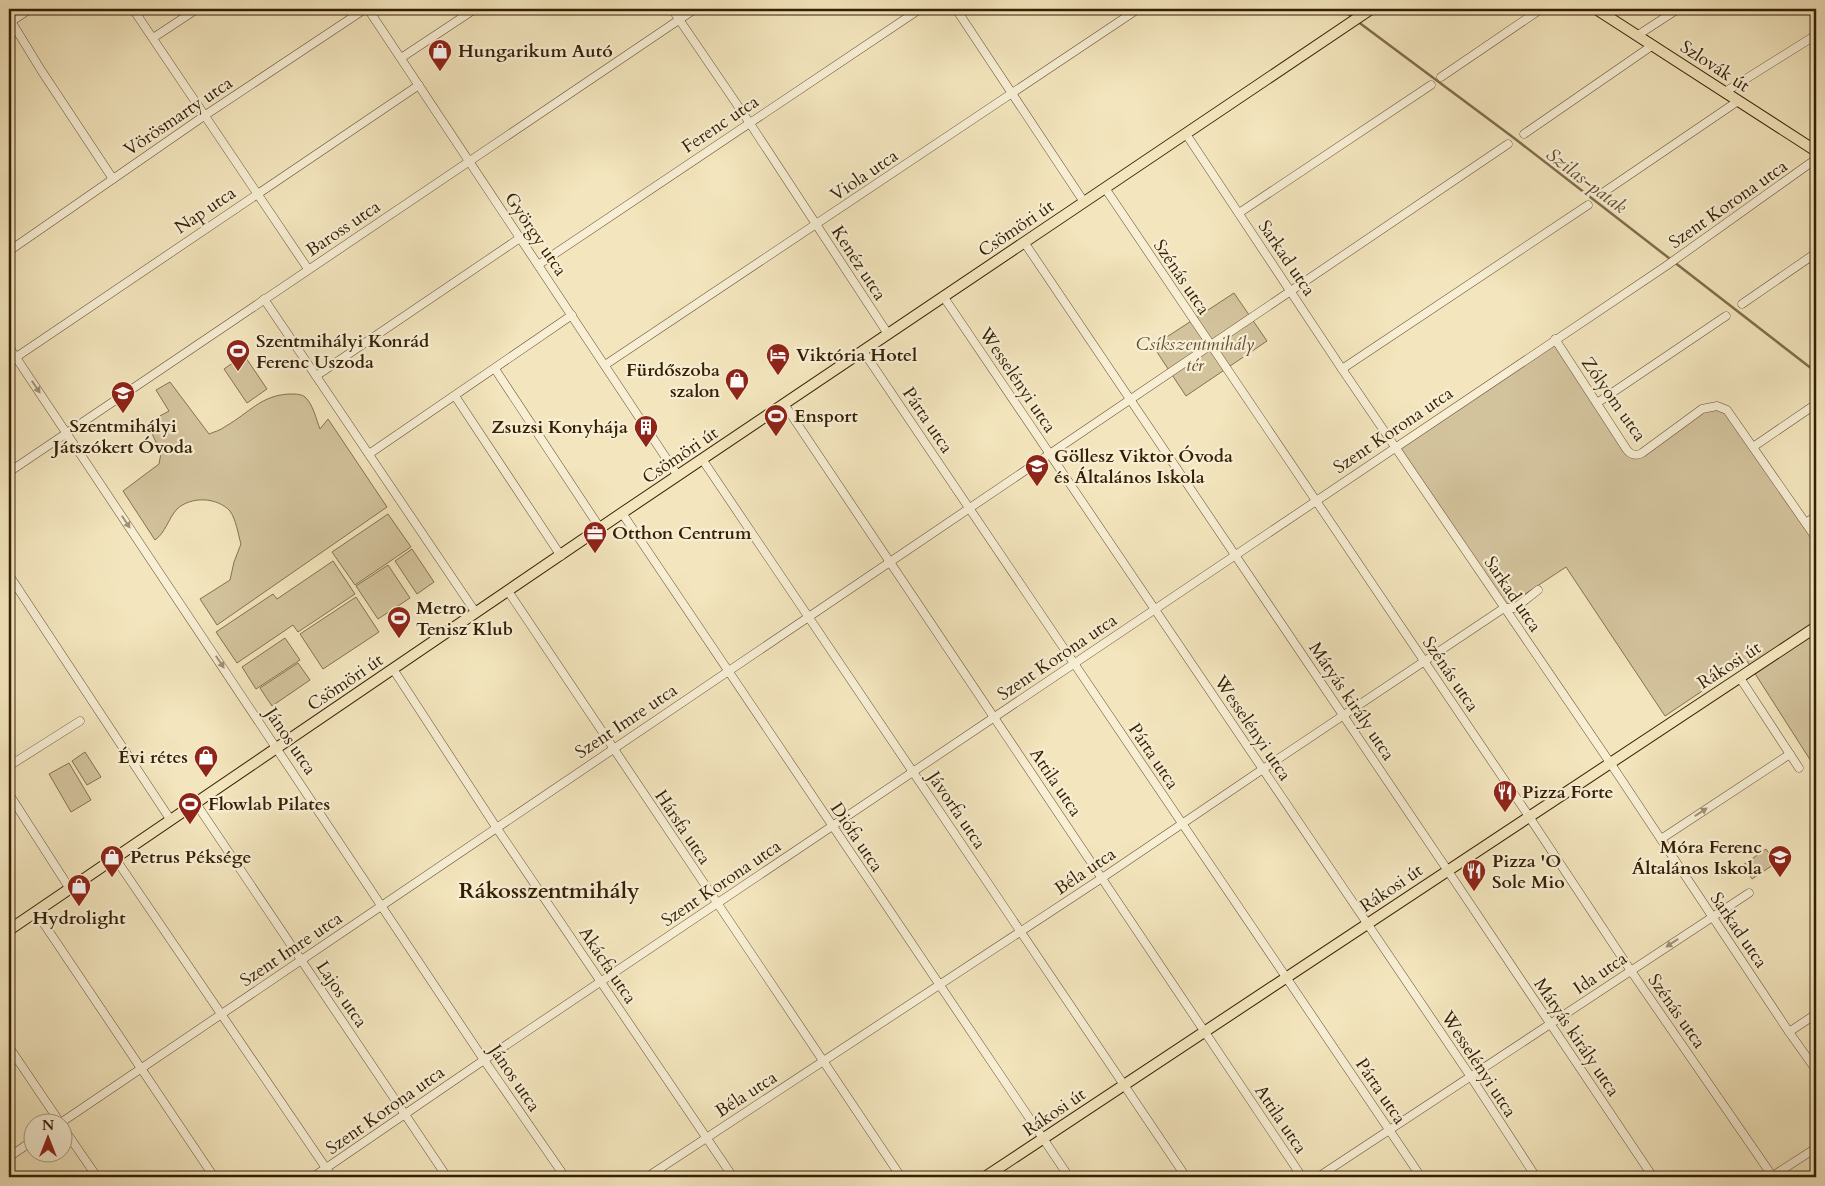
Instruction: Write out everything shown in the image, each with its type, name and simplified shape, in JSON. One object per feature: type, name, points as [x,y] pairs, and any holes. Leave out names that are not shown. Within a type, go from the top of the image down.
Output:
[{"type":"main road","name":"Szlovák út","points":[[1596,9],[1816,151]]},
{"type":"main road","name":"Csömöri út","points":[[9,930],[622,513],[1370,10]]},
{"type":"main road","name":"Rákosi út","points":[[985,1177],[1816,627]]},
{"type":"street","points":[[30,9],[10,22],[113,179]]},
{"type":"street","points":[[133,9],[308,270]]},
{"type":"street","points":[[153,38],[197,9]]},
{"type":"street","name":"György utca","points":[[367,9],[678,476]]},
{"type":"street","name":"Vörösmarty utca","points":[[9,251],[204,116],[367,9]]},
{"type":"street","points":[[401,58],[475,9]]},
{"type":"street","name":"Kenéz utca","points":[[672,9],[749,122],[888,334]]},
{"type":"street","name":"Baross utca","points":[[9,472],[694,9]]},
{"type":"street","name":"Ferenc utca","points":[[538,265],[920,9]]},
{"type":"street","points":[[956,9],[1084,202]]},
{"type":"street","name":"Viola utca","points":[[605,365],[1138,9]]},
{"type":"street","points":[[1441,77],[1541,9]]},
{"type":"street","points":[[1638,36],[1678,9]]},
{"type":"street","points":[[1725,92],[1816,35]]},
{"type":"street","points":[[1524,134],[1653,45]]},
{"type":"street","name":"Nap utca","points":[[12,359],[419,85]]},
{"type":"street","points":[[1238,213],[1431,85]]},
{"type":"street","points":[[1604,192],[1738,101]]},
{"type":"street","name":"Sarkad utca","points":[[1186,134],[1342,369],[1611,764],[1816,1070]]},
{"type":"street","points":[[1212,346],[1508,144]]},
{"type":"street","name":"Szent Korona utca","points":[[313,1177],[484,1060],[1155,610],[1315,500],[1666,266],[1816,160]]},
{"type":"street","name":"Szénás utca","points":[[1104,188],[1772,1177]]},
{"type":"street","points":[[1342,369],[1588,205]]},
{"type":"street","points":[[316,376],[520,238]]},
{"type":"street","name":"Mátyás király utca","points":[[1024,242],[1653,1177]]},
{"type":"street","points":[[1742,304],[1816,253]]},
{"type":"street","name":"Wesselényi utca","points":[[944,296],[1471,1077],[1536,1177]]},
{"type":"street","points":[[264,300],[476,613]]},
{"type":"street","points":[[369,454],[572,315]]},
{"type":"street","points":[[1597,403],[1726,316]]},
{"type":"street","name":"Zólyom utca","points":[[1555,339],[1626,450],[1634,455],[1642,452],[1697,412],[1712,406],[1726,410],[1816,538]]},
{"type":"street","name":"Szent Imre utca","points":[[72,1116],[496,827],[1212,346]]},
{"type":"street","name":"János utca","points":[[9,347],[12,359],[66,433],[383,905],[484,1060],[565,1177]]},
{"type":"street","name":"Párta utca","points":[[863,351],[1421,1177]]},
{"type":"street","points":[[495,369],[600,528]]},
{"type":"street","points":[[455,396],[561,556]]},
{"type":"street","name":"Attila utca","points":[[784,404],[1302,1177]]},
{"type":"street","points":[[1753,447],[1816,404]]},
{"type":"street","name":"Jávorfa utca","points":[[702,459],[1186,1177]]},
{"type":"street","name":"Diófa utca","points":[[622,513],[1069,1177]]},
{"type":"street","points":[[1806,523],[1816,516]]},
{"type":"street","points":[[9,575],[170,819]]},
{"type":"street","name":"Béla utca","points":[[647,1177],[938,984],[1021,932],[1504,608],[1515,608],[1538,590]]},
{"type":"street","name":"Hársfa utca","points":[[508,592],[901,1177]]},
{"type":"street","name":"Akácfa utca","points":[[393,669],[496,827],[733,1177]]},
{"type":"street","points":[[1740,678],[1799,768]]},
{"type":"street","points":[[9,766],[80,721]]},
{"type":"street","points":[[1661,839],[1790,754]]},
{"type":"street","points":[[9,794],[70,888]]},
{"type":"street","name":"Lajos utca","points":[[196,802],[446,1177]]},
{"type":"street","points":[[115,858],[332,1177]]},
{"type":"street","name":"Ida utca","points":[[1318,1177],[1749,893]]},
{"type":"street","points":[[36,912],[214,1177]]},
{"type":"street","points":[[1789,1032],[1816,1014]]},
{"type":"street","points":[[9,1047],[54,1114]]},
{"type":"street","points":[[72,1140],[97,1177]]},
{"type":"street","points":[[9,1158],[22,1148]]},
{"type":"street","points":[[1772,1177],[1816,1148]]},
{"type":"green space","name":"Csíkszentmihály tér","points":[[1234,293],[1267,341],[1186,396],[1153,346]]},
{"type":"green space","points":[[1555,339],[1634,455],[1697,412],[1722,408],[1816,538],[1816,769],[1747,661],[1665,716],[1566,567],[1504,608],[1396,447]]},
{"type":"green space","points":[[244,355],[267,389],[247,403],[224,369]]},
{"type":"green space","points":[[170,382],[209,434],[222,429],[263,401],[280,395],[298,394],[303,396],[308,400],[320,429],[328,419],[387,507],[217,625],[200,599],[230,580],[241,544],[230,511],[225,506],[211,501],[196,500],[189,502],[177,509],[162,533],[155,540],[123,491],[159,464],[161,453],[149,427],[160,416],[169,411],[156,390]]},
{"type":"green space","points":[[388,514],[411,547],[355,585],[332,552]]},
{"type":"green space","points":[[412,549],[434,582],[417,594],[395,561]]},
{"type":"green space","points":[[333,561],[355,594],[298,632],[293,625],[237,663],[216,632],[273,594],[277,599]]},
{"type":"green space","points":[[388,565],[410,598],[378,619],[356,586]]},
{"type":"green space","points":[[356,597],[379,632],[323,669],[300,634]]},
{"type":"green space","points":[[285,638],[300,660],[256,689],[242,667]]},
{"type":"green space","points":[[298,663],[310,680],[272,706],[260,688]]},
{"type":"green space","points":[[85,752],[101,777],[87,785],[72,761]]},
{"type":"green space","points":[[69,763],[91,800],[71,812],[49,774]]},
{"type":"green space","points":[[1766,849],[1776,863],[1752,879],[1743,865]]},
{"type":"waterway","name":"Szilas-patak","points":[[1341,9],[1352,17]]},
{"type":"waterway","name":"Szilas-patak","points":[[1357,21],[1514,138],[1816,372]]},
{"type":"place","name":"Hungarikum Autó","points":[[440,72]]},
{"type":"place","name":"Szentmihályi Konrád Ferenc Uszoda","points":[[238,372]]},
{"type":"place","name":"Viktória Hotel","points":[[778,376]]},
{"type":"place","name":"Fürdőszoba szalon","points":[[737,401]]},
{"type":"place","name":"Szentmihályi Játszókert Óvoda","points":[[123,414]]},
{"type":"place","name":"Ensport","points":[[776,437]]},
{"type":"place","name":"Zsuzsi Konyhája","points":[[646,448]]},
{"type":"place","name":"Göllesz Viktor Óvoda és Általános Iskola","points":[[1037,487]]},
{"type":"place","name":"Otthon Centrum","points":[[595,554]]},
{"type":"place","name":"Metro Tenisz Klub","points":[[399,639]]},
{"type":"place","name":"Évi rétes","points":[[206,778]]},
{"type":"place","name":"Pizza Forte","points":[[1505,813]]},
{"type":"place","name":"Flowlab Pilates","points":[[190,825]]},
{"type":"place","name":"Petrus Péksége","points":[[112,878]]},
{"type":"place","name":"Móra Ferenc Általános Iskola","points":[[1780,878]]},
{"type":"place","name":"Pizza 'O Sole Mio","points":[[1474,892]]},
{"type":"place","name":"Hydrolight","points":[[79,907]]},
{"type":"district","name":"Rákosszentmihály","points":[[549,890]]}]
